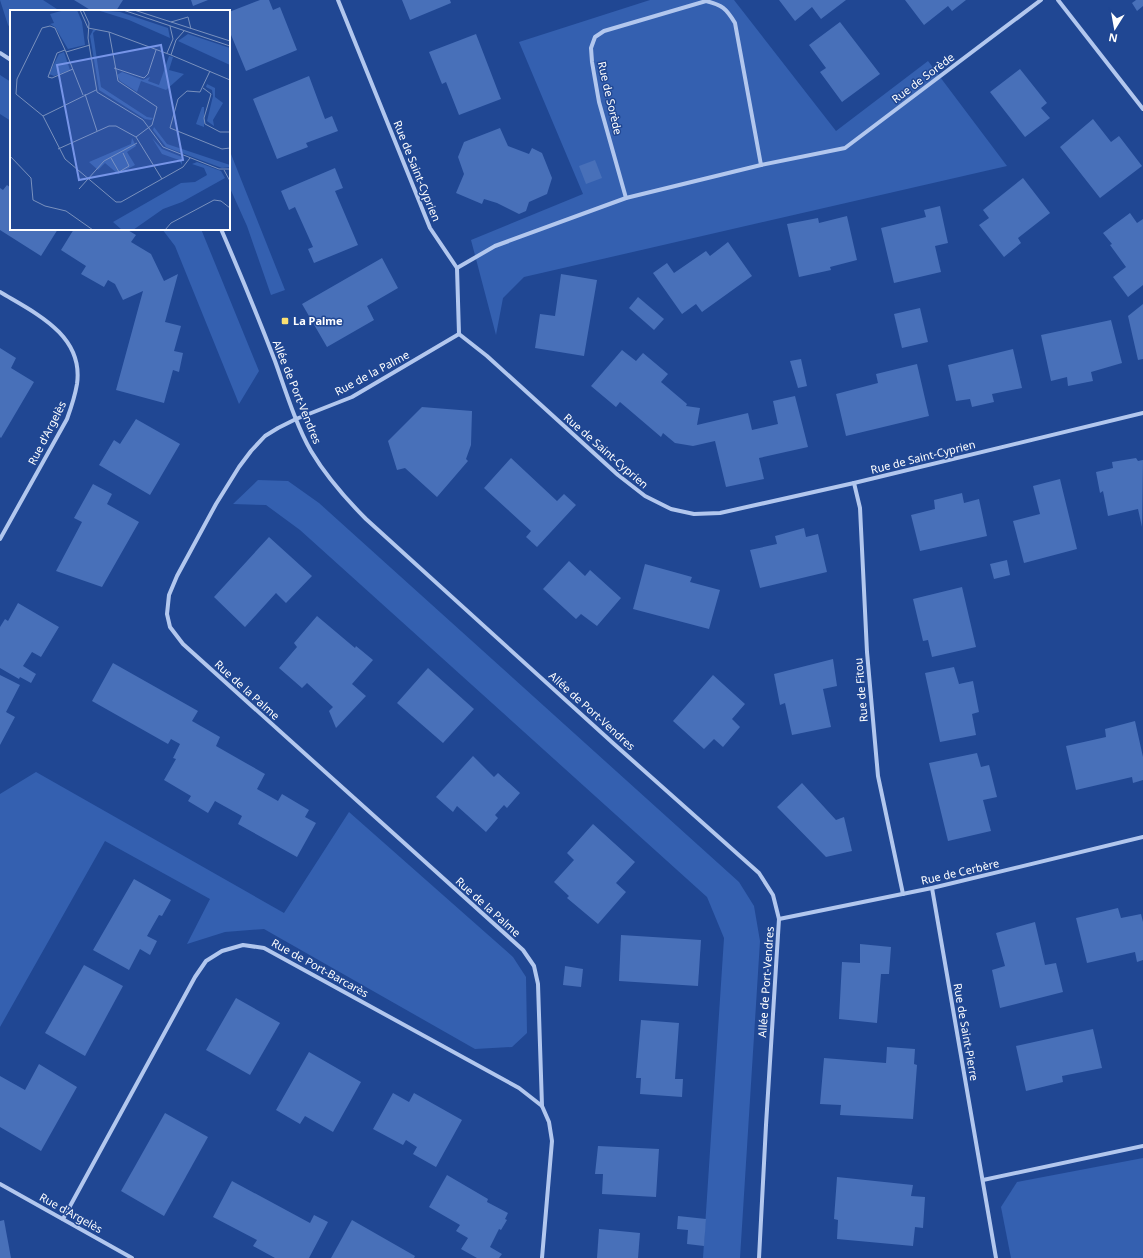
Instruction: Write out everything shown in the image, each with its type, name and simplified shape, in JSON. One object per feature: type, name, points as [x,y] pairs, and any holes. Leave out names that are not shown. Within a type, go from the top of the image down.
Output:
[{"type":"street","name":"Rue de Saint-Cyprien","points":[[338,0],[430,228],[457,268]]},
{"type":"street","name":"Rue de Sorède","points":[[457,268],[495,246],[626,198],[762,165],[845,148],[1041,0]]},
{"type":"street","points":[[1058,0],[1143,109]]},
{"type":"street","name":"Rue de Sorède","points":[[626,198],[599,102],[591,48],[596,37],[604,31],[706,1],[719,4],[735,23],[762,165]]},
{"type":"street","points":[[0,53],[10,59]]},
{"type":"street","name":"Allée de Port-Vendres","points":[[221,230],[264,332],[296,419],[310,450],[343,496],[366,519],[759,873],[773,895],[780,919],[758,1258]]},
{"type":"street","points":[[457,268],[459,334]]},
{"type":"street","name":"Rue d'Argelès","points":[[0,292],[47,320],[62,334],[71,348],[76,364],[77,383],[73,402],[67,419],[0,539]]},
{"type":"street","name":"Rue de Saint-Cyprien","points":[[459,334],[487,356],[618,475],[645,496],[671,509],[694,514],[720,513],[854,483],[1143,413]]},
{"type":"street","name":"Rue de la Palme","points":[[459,334],[352,397],[296,419],[265,436],[239,467],[216,504],[177,576],[169,595],[167,614],[170,627],[182,644],[523,950],[534,966],[538,984],[542,1106]]},
{"type":"street","name":"Rue de Fitou","points":[[854,483],[860,508],[866,652],[878,776],[903,894]]},
{"type":"street","name":"Rue de Cerbère","points":[[780,919],[932,888],[1143,836]]},
{"type":"street","name":"Rue de Saint-Pierre","points":[[932,888],[996,1258]]},
{"type":"street","name":"Rue de Port-Barcarès","points":[[63,1219],[195,977],[206,961],[222,951],[243,945],[264,948],[519,1088],[542,1106]]},
{"type":"street","points":[[542,1106],[549,1122],[552,1141],[542,1258]]},
{"type":"street","points":[[983,1180],[1143,1146]]},
{"type":"street","name":"Rue d'Argelès","points":[[0,1184],[132,1258]]},
{"type":"shaded area","points":[[0,0],[43,0],[58,10],[10,10],[10,28]]},
{"type":"shaded area","points":[[650,0],[734,0],[836,131],[928,61],[1007,166],[524,277],[503,298],[496,335],[471,240],[583,194],[519,42]]},
{"type":"shaded area","points":[[0,75],[10,81],[10,120],[0,114]]},
{"type":"shaded area","points":[[230,152],[285,290],[271,295],[247,226],[230,188]]},
{"type":"shaded area","points":[[163,230],[201,230],[259,371],[239,404],[175,246]]},
{"type":"shaded area","points":[[258,480],[288,481],[319,503],[739,882],[754,906],[760,941],[740,1258],[703,1258],[724,938],[707,897],[300,530],[266,505],[233,504]]},
{"type":"shaded area","points":[[36,772],[284,913],[349,812],[513,957],[526,977],[527,1033],[512,1047],[475,1049],[264,929],[225,932],[187,944],[210,899],[105,841],[0,1027],[0,794]]},
{"type":"shaded area","points":[[1143,1158],[1143,1258],[1011,1258],[1001,1207],[1017,1182]]},
{"type":"building","points":[[74,0],[123,0],[117,10],[90,10]]},
{"type":"building","points":[[191,0],[208,0],[193,6]]},
{"type":"building","points":[[260,0],[269,0],[273,10],[280,7],[297,50],[246,71],[230,32],[230,12]]},
{"type":"building","points":[[402,0],[450,0],[451,3],[410,20]]},
{"type":"building","points":[[779,0],[846,0],[821,19],[812,7],[795,21]]},
{"type":"building","points":[[905,0],[966,0],[952,11],[948,6],[924,25]]},
{"type":"building","points":[[1136,0],[1143,0],[1143,6],[1137,11],[1132,3]]},
{"type":"building","points":[[840,22],[880,74],[842,102],[820,72],[826,68],[809,45]]},
{"type":"building","points":[[476,34],[501,99],[459,115],[446,82],[442,84],[429,52]]},
{"type":"building","points":[[1020,69],[1047,103],[1041,108],[1050,118],[1025,137],[990,92]]},
{"type":"building","points":[[309,76],[325,119],[332,116],[338,131],[306,143],[308,147],[277,159],[253,99]]},
{"type":"building","points":[[1093,119],[1111,142],[1119,136],[1142,166],[1100,198],[1060,147]]},
{"type":"building","points":[[500,128],[508,146],[529,154],[532,148],[542,153],[552,178],[547,194],[529,202],[526,211],[519,214],[497,203],[484,199],[482,204],[456,193],[464,174],[458,157],[464,142]]},
{"type":"building","points":[[595,160],[602,178],[586,184],[579,166]]},
{"type":"building","points":[[335,168],[343,188],[335,191],[358,245],[314,263],[308,249],[313,247],[295,207],[289,210],[281,191]]},
{"type":"building","points":[[1023,178],[1050,213],[1018,238],[1021,243],[1004,257],[979,225],[989,218],[983,210]]},
{"type":"building","points":[[7,185],[10,187],[10,230],[57,230],[41,256],[0,230],[0,188],[3,190]]},
{"type":"building","points":[[940,206],[948,243],[935,246],[941,272],[894,283],[881,228],[926,217],[924,210]]},
{"type":"building","points":[[1130,213],[1137,223],[1143,219],[1143,285],[1128,297],[1113,277],[1126,267],[1110,245],[1112,244],[1103,233]]},
{"type":"building","points":[[847,216],[857,260],[830,267],[831,270],[799,277],[787,224],[818,218],[819,223]]},
{"type":"building","points":[[73,230],[128,230],[136,235],[131,242],[151,254],[164,281],[178,274],[165,322],[181,326],[174,351],[183,353],[179,372],[173,370],[164,403],[116,390],[143,291],[123,300],[115,284],[108,280],[104,287],[81,274],[86,266],[61,250]]},
{"type":"building","points":[[728,242],[752,276],[702,312],[696,304],[682,314],[653,273],[667,263],[674,273],[706,251],[710,256]]},
{"type":"building","points":[[382,258],[398,288],[367,306],[374,320],[327,347],[302,304]]},
{"type":"building","points":[[561,274],[597,280],[584,356],[535,348],[540,314],[555,316]]},
{"type":"building","points":[[638,297],[664,319],[654,330],[629,308]]},
{"type":"building","points":[[1143,304],[1143,359],[1138,360],[1128,316]]},
{"type":"building","points":[[920,308],[928,342],[902,348],[894,314]]},
{"type":"building","points":[[1111,320],[1122,363],[1091,372],[1093,381],[1068,386],[1067,377],[1051,381],[1041,335]]},
{"type":"building","points":[[0,348],[16,358],[11,368],[34,382],[1,438],[0,437]]},
{"type":"building","points":[[1013,349],[1022,388],[992,394],[994,402],[972,407],[970,399],[956,401],[948,365]]},
{"type":"building","points":[[622,350],[636,361],[643,353],[668,374],[661,382],[687,404],[686,406],[700,408],[697,425],[748,413],[752,430],[778,424],[773,401],[795,396],[808,447],[759,458],[764,479],[726,487],[715,441],[693,446],[675,443],[663,433],[661,437],[620,402],[616,407],[591,386]]},
{"type":"building","points":[[801,359],[807,386],[798,388],[790,361]]},
{"type":"building","points":[[917,364],[929,416],[846,436],[836,394],[878,383],[876,374]]},
{"type":"building","points":[[422,407],[472,411],[471,445],[466,459],[468,461],[437,497],[405,468],[397,470],[388,441]]},
{"type":"building","points":[[136,419],[180,444],[150,495],[99,465],[114,440],[120,444]]},
{"type":"building","points":[[511,458],[557,501],[564,494],[576,505],[537,547],[526,537],[531,531],[484,488]]},
{"type":"building","points":[[1136,458],[1138,461],[1143,460],[1142,527],[1138,509],[1108,516],[1103,491],[1100,493],[1096,472],[1113,468],[1112,462]]},
{"type":"building","points":[[1060,479],[1077,549],[1024,563],[1013,521],[1040,514],[1033,486]]},
{"type":"building","points":[[93,484],[112,494],[107,504],[139,522],[102,587],[56,571],[82,522],[74,518]]},
{"type":"building","points":[[962,493],[964,503],[979,499],[987,536],[920,551],[911,515],[935,509],[934,500]]},
{"type":"building","points":[[804,528],[806,537],[818,534],[827,572],[760,588],[750,550],[777,544],[775,536]]},
{"type":"building","points":[[269,537],[312,576],[286,603],[276,593],[245,627],[214,597]]},
{"type":"building","points":[[1007,560],[1010,575],[994,579],[990,564]]},
{"type":"building","points":[[569,561],[585,576],[590,570],[621,598],[597,626],[581,614],[576,619],[543,589]]},
{"type":"building","points":[[645,564],[692,577],[690,582],[720,590],[709,629],[633,609]]},
{"type":"building","points":[[962,587],[976,647],[932,657],[928,640],[923,641],[913,599]]},
{"type":"building","points":[[18,603],[59,627],[41,657],[32,652],[23,666],[36,674],[31,683],[20,677],[19,679],[0,668],[0,627],[5,619],[8,621]]},
{"type":"building","points":[[317,616],[355,648],[356,646],[373,660],[352,684],[366,696],[336,728],[329,711],[333,707],[307,683],[302,688],[279,668],[297,647],[294,643]]},
{"type":"building","points":[[833,659],[837,686],[823,689],[831,727],[792,735],[785,703],[780,705],[774,674]]},
{"type":"building","points":[[113,663],[198,711],[192,721],[220,737],[216,746],[265,774],[257,789],[278,801],[282,794],[309,810],[305,817],[316,823],[297,857],[238,824],[242,816],[215,801],[208,813],[188,801],[191,796],[164,780],[176,759],[173,758],[180,744],[171,739],[168,744],[92,701]]},
{"type":"building","points":[[954,667],[959,684],[973,681],[979,712],[972,714],[976,735],[940,742],[925,673]]},
{"type":"building","points":[[428,668],[474,709],[443,743],[397,703]]},
{"type":"building","points":[[0,675],[20,685],[6,712],[15,717],[0,745]]},
{"type":"building","points":[[713,675],[745,704],[732,719],[740,727],[723,747],[714,739],[704,749],[673,721]]},
{"type":"building","points":[[1135,721],[1143,757],[1143,780],[1133,783],[1132,777],[1076,790],[1066,746],[1106,737],[1105,729]]},
{"type":"building","points":[[977,753],[981,767],[989,765],[997,797],[983,800],[991,831],[948,841],[929,763]]},
{"type":"building","points":[[473,756],[494,777],[498,773],[520,793],[507,808],[504,805],[495,815],[498,818],[486,832],[457,806],[453,812],[436,797]]},
{"type":"building","points":[[802,783],[836,820],[844,817],[852,851],[826,857],[777,807]]},
{"type":"building","points":[[593,824],[635,862],[616,883],[626,892],[598,924],[567,898],[569,896],[554,882],[574,860],[567,853]]},
{"type":"building","points":[[134,879],[171,900],[162,916],[159,915],[147,936],[157,941],[150,955],[140,949],[129,970],[93,950]]},
{"type":"building","points":[[1118,908],[1121,918],[1141,914],[1143,922],[1143,960],[1137,962],[1135,952],[1087,963],[1076,918]]},
{"type":"building","points":[[1035,922],[1045,965],[1056,963],[1063,992],[1000,1008],[992,970],[1005,966],[996,933]]},
{"type":"building","points":[[621,935],[701,940],[698,986],[619,981]]},
{"type":"building","points":[[860,944],[891,947],[889,974],[881,974],[877,1023],[839,1019],[842,962],[860,963]]},
{"type":"building","points":[[84,965],[123,986],[85,1056],[45,1033]]},
{"type":"building","points":[[565,966],[583,969],[581,987],[563,985]]},
{"type":"building","points":[[236,998],[280,1023],[250,1075],[206,1050]]},
{"type":"building","points":[[641,1020],[679,1023],[675,1079],[683,1079],[682,1097],[640,1094],[641,1078],[636,1078]]},
{"type":"building","points":[[1093,1029],[1102,1068],[1062,1076],[1063,1082],[1026,1091],[1016,1046]]},
{"type":"building","points":[[887,1047],[915,1049],[914,1064],[917,1065],[913,1119],[840,1115],[841,1105],[820,1104],[824,1058],[886,1063]]},
{"type":"building","points":[[309,1052],[361,1082],[333,1132],[305,1116],[300,1124],[276,1110]]},
{"type":"building","points":[[39,1064],[77,1087],[41,1151],[0,1127],[0,1076],[25,1090]]},
{"type":"building","points":[[393,1093],[409,1102],[414,1093],[462,1120],[436,1167],[413,1154],[417,1147],[406,1140],[403,1145],[373,1129]]},
{"type":"building","points":[[165,1113],[208,1137],[164,1216],[121,1191]]},
{"type":"building","points":[[598,1146],[659,1149],[656,1197],[602,1194],[603,1174],[595,1174]]},
{"type":"building","points":[[447,1175],[488,1199],[487,1202],[508,1213],[505,1219],[507,1220],[501,1230],[499,1229],[490,1247],[502,1254],[499,1258],[477,1258],[461,1249],[468,1238],[456,1231],[460,1225],[429,1207]]},
{"type":"building","points":[[837,1177],[913,1185],[911,1196],[925,1197],[923,1228],[915,1227],[913,1246],[837,1239],[838,1220],[834,1219]]},
{"type":"building","points":[[232,1181],[310,1223],[314,1215],[328,1222],[309,1258],[275,1258],[253,1246],[257,1240],[213,1217]]},
{"type":"building","points":[[678,1216],[706,1219],[704,1246],[687,1244],[688,1230],[677,1229]]},
{"type":"building","points":[[4,1220],[11,1258],[0,1258],[0,1221]]},
{"type":"building","points":[[352,1220],[415,1256],[414,1258],[331,1258]]},
{"type":"building","points":[[599,1229],[640,1233],[638,1258],[597,1258]]},
{"type":"place","name":"La Palme","points":[[285,321]]}]
